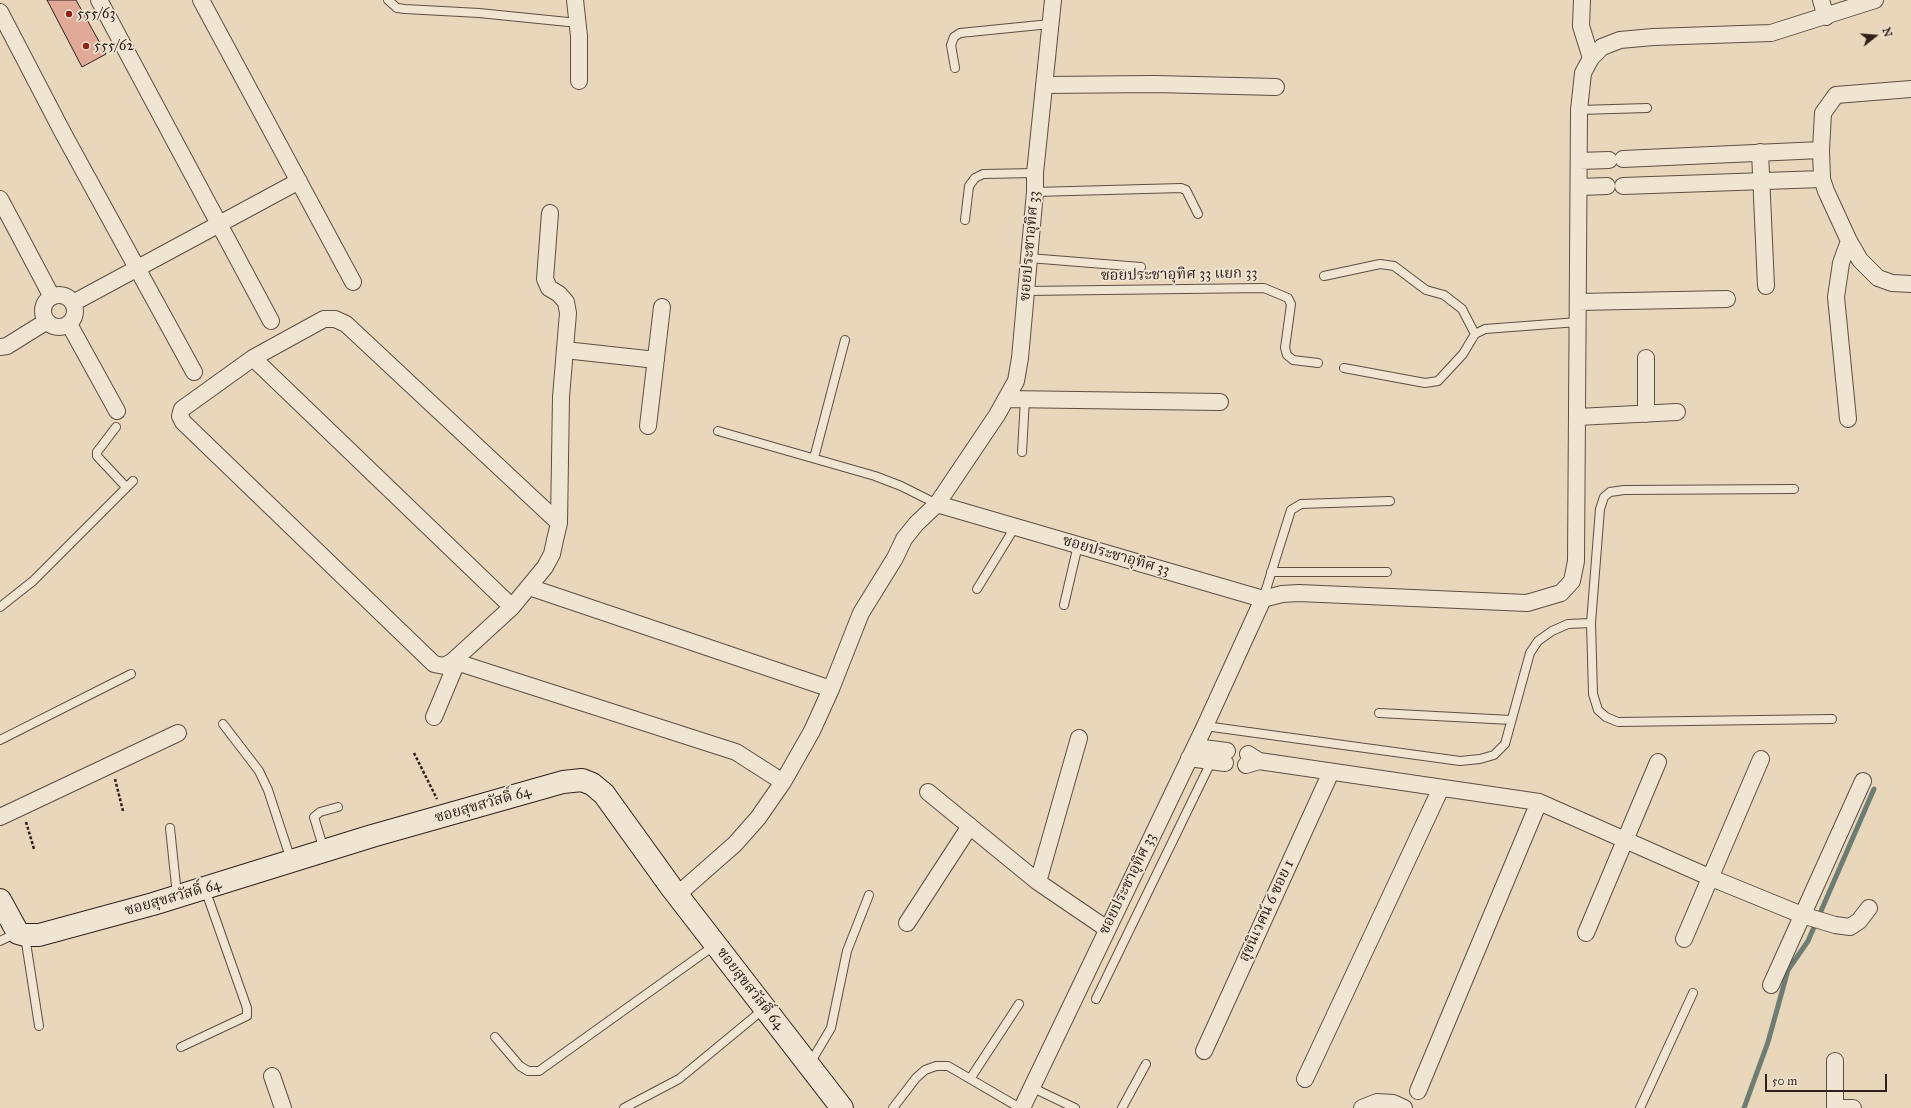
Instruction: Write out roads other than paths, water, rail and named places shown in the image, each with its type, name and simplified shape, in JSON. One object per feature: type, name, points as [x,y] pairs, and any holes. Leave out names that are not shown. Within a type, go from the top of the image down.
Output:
[{"type":"street","points":[[99,0],[271,321]]},
{"type":"street","points":[[201,0],[353,282]]},
{"type":"street","points":[[575,0],[578,23],[579,81]]},
{"type":"street","name":"ซอยประชาอุทิศ 33","points":[[1021,1108],[1205,726],[1263,599],[937,504],[1006,400],[1016,381],[1020,358],[1035,192],[1035,173],[1053,0]]},
{"type":"street","points":[[1582,0],[1582,26],[1591,58]]},
{"type":"street","points":[[1821,0],[1826,17]]},
{"type":"street","points":[[1263,599],[1282,594],[1299,593],[1527,603],[1561,593],[1572,581],[1576,561],[1579,110],[1583,73],[1591,58],[1602,47],[1620,40],[1653,37],[1771,34],[1875,0]]},
{"type":"street","points":[[0,12],[63,133],[194,372]]},
{"type":"street","points":[[1044,85],[1156,84],[1276,87]]},
{"type":"street","points":[[1911,89],[1836,95],[1823,113],[1821,150],[1822,179],[1833,208],[1860,260],[1878,278],[1892,283],[1911,284]]},
{"type":"street","points":[[1579,161],[1821,150]]},
{"type":"street","points":[[1760,152],[1766,286]]},
{"type":"street","points":[[1642,158],[1642,185]]},
{"type":"street","points":[[1623,186],[1822,179]]},
{"type":"street","points":[[73,303],[299,181]]},
{"type":"street","points":[[1579,187],[1608,186]]},
{"type":"street","points":[[0,199],[52,297]]},
{"type":"street","points":[[550,213],[545,279],[549,288],[559,294],[566,302],[568,313],[561,397],[559,523],[552,554],[545,567],[512,607],[455,662],[444,666],[434,664],[183,422],[180,416],[182,409],[253,358],[324,319],[335,319],[346,324],[559,523]]},
{"type":"street","points":[[1848,419],[1836,297],[1841,263],[1849,241]]},
{"type":"street","points":[[63,296],[73,303],[75,314],[69,324],[61,327],[53,326],[46,321],[43,315],[43,308],[46,301],[52,297],[63,296]]},
{"type":"street","points":[[1578,302],[1727,299]]},
{"type":"street","points":[[648,426],[662,307]]},
{"type":"street","points":[[0,347],[7,346],[46,321]]},
{"type":"street","points":[[69,324],[117,419]]},
{"type":"street","points":[[565,350],[656,360]]},
{"type":"street","points":[[253,358],[512,607]]},
{"type":"street","points":[[1646,358],[1646,414]]},
{"type":"street","points":[[1006,400],[1220,402]]},
{"type":"street","points":[[1577,417],[1677,412]]},
{"type":"street","points":[[678,895],[742,836],[758,818],[783,782],[812,731],[831,689],[861,613],[895,558],[904,539],[916,524],[937,504]]},
{"type":"street","points":[[530,586],[831,689]]},
{"type":"street","points":[[434,717],[455,662]]},
{"type":"street","points":[[455,662],[736,752],[783,782]]},
{"type":"street","points":[[0,817],[178,733]]},
{"type":"street","points":[[1038,882],[1079,738]]},
{"type":"street","points":[[1192,753],[1220,756]]},
{"type":"street","points":[[1684,939],[1709,877],[1761,759]]},
{"type":"street","points":[[1251,760],[1539,802],[1709,877],[1809,917],[1835,925],[1850,927],[1859,921],[1869,908]]},
{"type":"street","points":[[1586,933],[1658,762]]},
{"type":"street","name":"สุขนิเวศน์ 6 ซอย 1","points":[[1204,1050],[1331,772]]},
{"type":"street","name":"ซอยสุขสวัสดิ์ 64","points":[[14,937],[39,935],[205,889],[324,852],[563,782],[582,780],[592,784],[604,794],[678,895],[842,1108]]},
{"type":"street","points":[[1771,986],[1809,917],[1863,780]]},
{"type":"street","points":[[1306,1079],[1442,788]]},
{"type":"street","points":[[928,792],[1038,882],[1107,929]]},
{"type":"street","points":[[1418,1091],[1539,802]]},
{"type":"street","points":[[907,923],[970,826]]},
{"type":"street","points":[[0,900],[14,937]]},
{"type":"street","points":[[1835,1061],[1835,1108]]},
{"type":"street","points":[[272,1076],[283,1108]]},
{"type":"street","points":[[1362,1108],[1377,1102],[1393,1103],[1404,1108]]},
{"type":"street","points":[[1840,1108],[1853,1108]]},
{"type":"lane","points":[[388,0],[397,8],[404,9],[479,13],[578,23]]},
{"type":"lane","points":[[956,68],[951,45],[954,37],[960,33],[1050,24]]},
{"type":"lane","points":[[1579,110],[1647,108]]},
{"type":"lane","points":[[965,220],[969,186],[975,178],[983,174],[1035,173]]},
{"type":"lane","points":[[1035,192],[1181,188],[1186,190],[1198,214]]},
{"type":"lane","points":[[1029,258],[1141,267]]},
{"type":"lane","points":[[1324,276],[1380,264],[1394,266],[1426,290],[1444,295],[1462,310],[1475,334]]},
{"type":"lane","name":"ซอยประชาอุทิศ 33 แยก 33","points":[[1026,292],[1264,288],[1288,298],[1290,304],[1286,348],[1287,355],[1293,360],[1318,363]]},
{"type":"lane","points":[[1344,368],[1425,384],[1438,381],[1462,354],[1475,334],[1485,329],[1578,322]]},
{"type":"lane","points":[[814,458],[845,340]]},
{"type":"lane","points":[[1022,452],[1025,400]]},
{"type":"lane","points":[[117,419],[97,452],[97,456],[126,487]]},
{"type":"lane","points":[[718,431],[888,481],[937,504]]},
{"type":"lane","points":[[0,607],[33,581],[133,481]]},
{"type":"lane","points":[[1794,489],[1624,490],[1610,492],[1604,497],[1600,509],[1591,623],[1593,694],[1598,710],[1606,717],[1618,722],[1832,719]]},
{"type":"lane","points":[[1263,599],[1290,510],[1301,504],[1390,501]]},
{"type":"lane","points":[[977,588],[1015,527]]},
{"type":"lane","points":[[1064,605],[1078,545]]},
{"type":"lane","points":[[1271,572],[1387,572]]},
{"type":"lane","points":[[1205,726],[1460,761],[1480,759],[1494,755],[1504,744],[1530,653],[1538,641],[1552,631],[1568,624],[1591,623]]},
{"type":"lane","points":[[0,740],[131,674]]},
{"type":"lane","points":[[1379,713],[1511,720]]},
{"type":"lane","points":[[223,724],[258,771],[265,784],[292,862]]},
{"type":"lane","points":[[1096,999],[1220,756]]},
{"type":"lane","points":[[324,852],[314,817],[320,812],[338,807]]},
{"type":"lane","points":[[170,828],[178,896]]},
{"type":"lane","points":[[181,1047],[247,1016],[247,1008],[205,889]]},
{"type":"lane","points":[[809,1065],[831,1028],[847,951],[869,895]]},
{"type":"lane","points":[[14,937],[39,1026]]},
{"type":"lane","points":[[495,1037],[520,1066],[528,1071],[539,1071],[716,944]]},
{"type":"lane","points":[[1640,1108],[1693,993]]},
{"type":"lane","points":[[970,1079],[1019,1004]]},
{"type":"lane","points":[[624,1108],[678,1079],[765,1008]]},
{"type":"lane","points":[[1122,1108],[1146,1064]]},
{"type":"lane","points":[[893,1108],[916,1078],[925,1070],[936,1066],[948,1066],[1021,1108]]},
{"type":"lane","points":[[1032,1087],[1075,1108]]},
{"type":"waterway","points":[[1744,1108],[1768,1042],[1788,970],[1808,941],[1874,789]]},
{"type":"place","name":"555/63","points":[[69,14]]},
{"type":"place","name":"555/62","points":[[86,46]]}]
